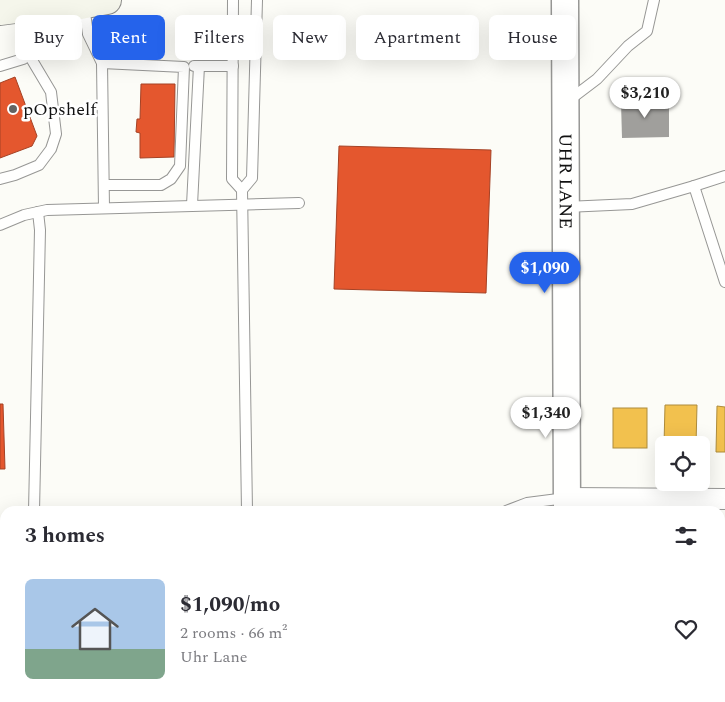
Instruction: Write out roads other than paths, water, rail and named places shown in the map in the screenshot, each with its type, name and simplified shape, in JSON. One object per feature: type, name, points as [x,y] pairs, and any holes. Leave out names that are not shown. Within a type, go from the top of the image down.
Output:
[{"type":"main road","points":[[12,10],[95,2]]},
{"type":"street","name":"UHR LANE","points":[[565,0],[567,505]]},
{"type":"street","points":[[567,505],[718,503]]},
{"type":"lane","points":[[233,0],[232,179],[242,190]]},
{"type":"lane","points":[[247,506],[242,190],[252,178],[257,0]]},
{"type":"lane","points":[[565,103],[597,78],[628,46],[647,31],[654,0]]},
{"type":"lane","points":[[95,2],[88,34],[102,63],[104,208]]},
{"type":"lane","points":[[0,66],[21,60]]},
{"type":"lane","points":[[0,179],[39,166],[51,149],[56,134],[51,92],[32,60]]},
{"type":"lane","points":[[102,63],[184,67],[233,66]]},
{"type":"lane","points":[[192,205],[199,66]]},
{"type":"lane","points":[[104,185],[161,185],[172,179],[180,166],[184,67]]},
{"type":"lane","points":[[565,207],[632,204],[725,176]]},
{"type":"lane","points":[[694,186],[725,281]]},
{"type":"lane","points":[[0,224],[38,212],[104,208],[299,203]]},
{"type":"lane","points":[[34,506],[40,230],[38,212]]},
{"type":"lane","points":[[518,506],[526,503],[567,505]]},
{"type":"place","name":"pOpshelf","points":[[13,109]]}]
